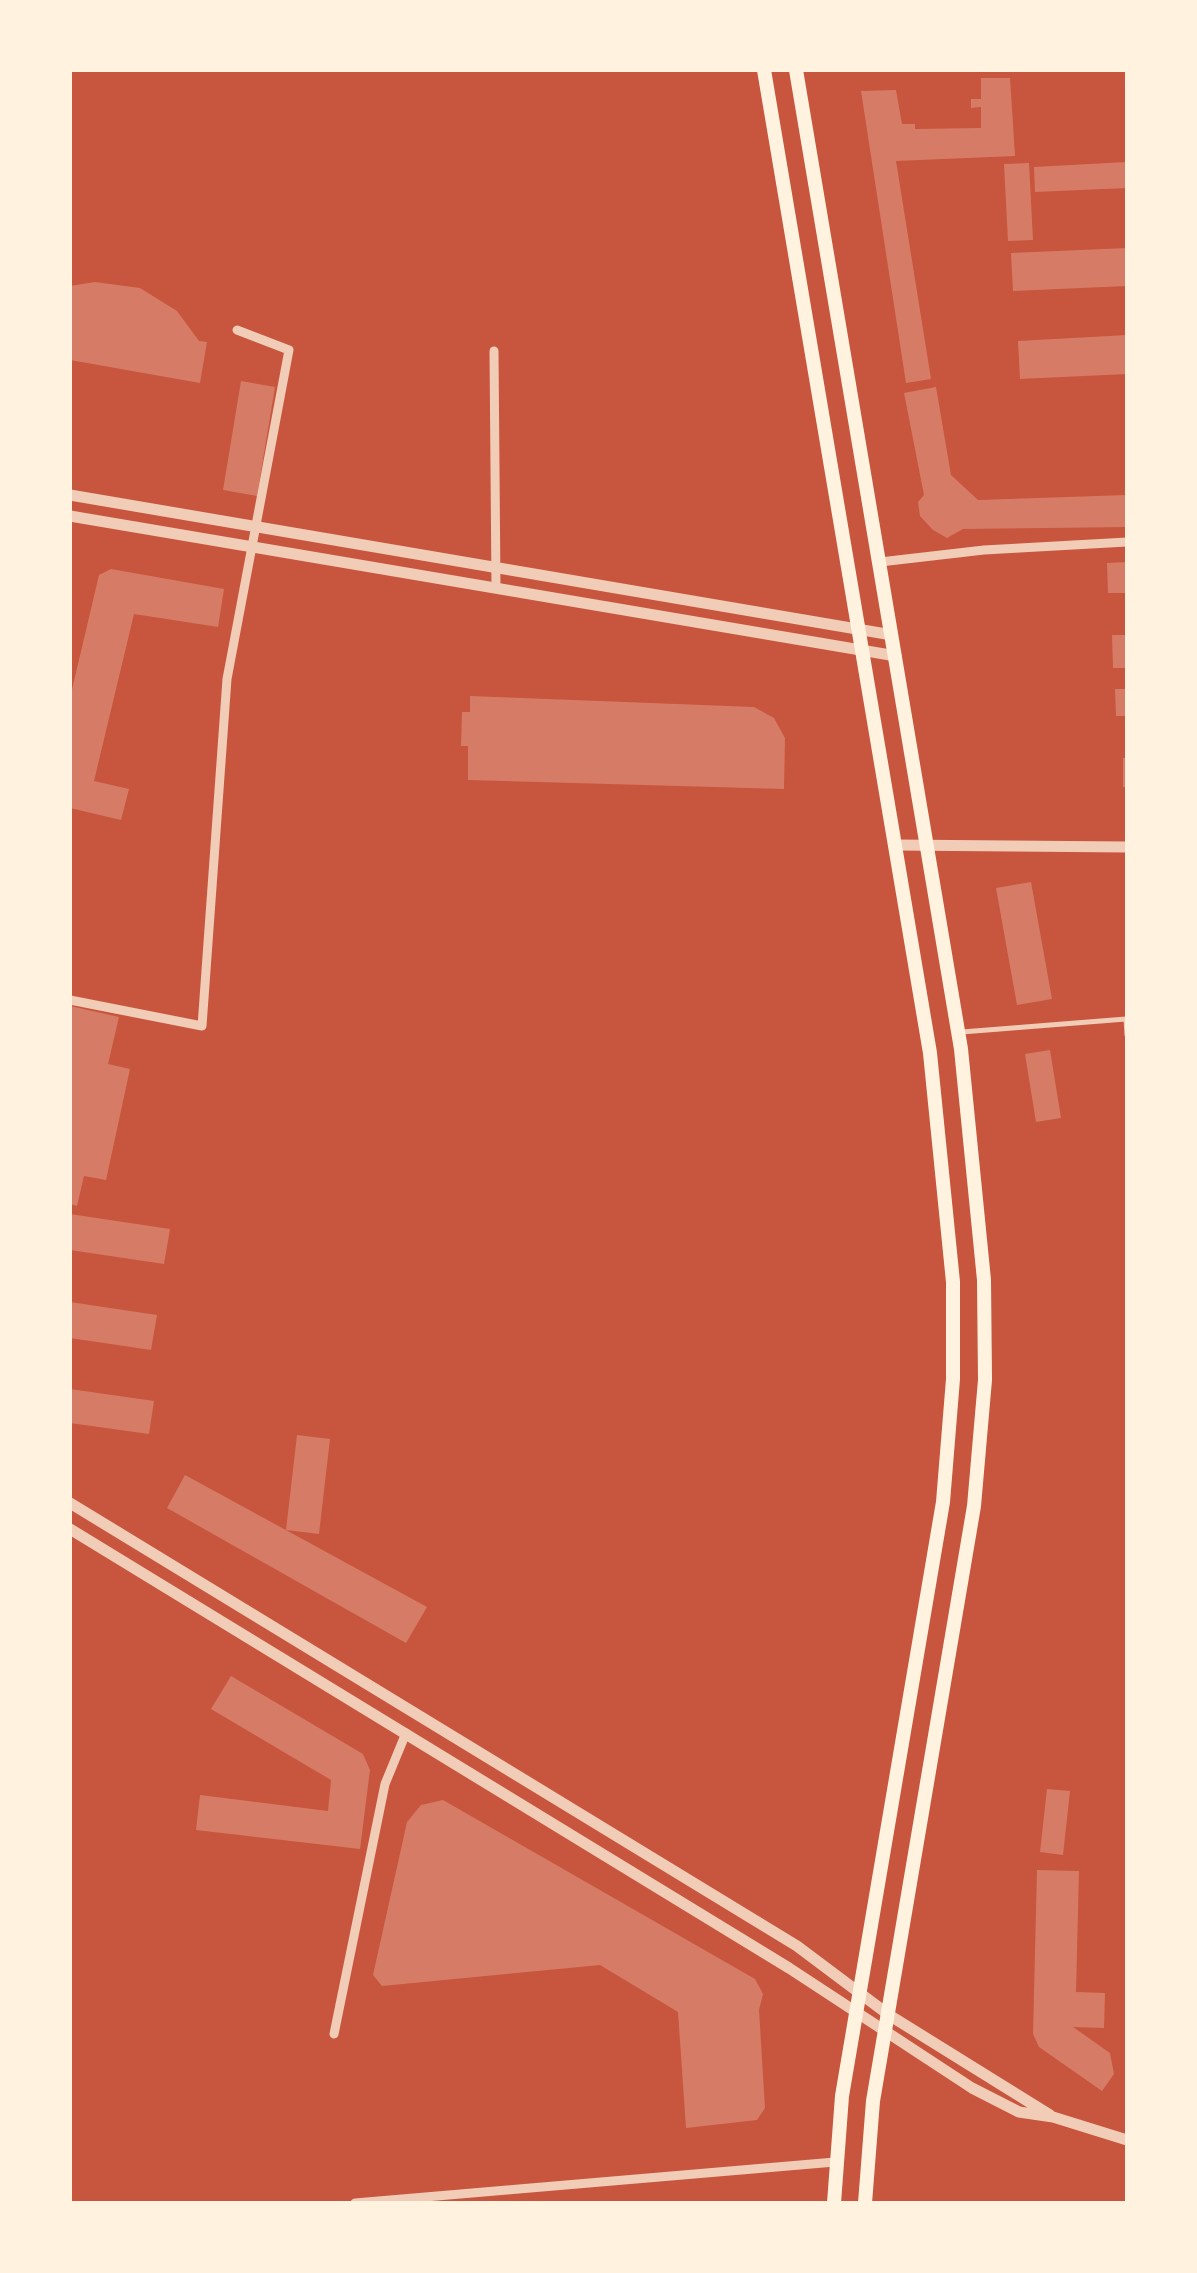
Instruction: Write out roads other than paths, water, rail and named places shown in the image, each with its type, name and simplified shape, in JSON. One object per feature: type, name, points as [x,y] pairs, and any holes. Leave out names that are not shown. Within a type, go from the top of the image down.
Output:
[{"type":"main road","points":[[764,70],[938,1110],[952,1268],[954,1364],[943,1502],[857,2014],[835,2162],[834,2203]]},
{"type":"main road","points":[[796,70],[958,1032],[975,1147],[984,1266],[981,1440],[930,1790],[869,2136],[866,2203]]},
{"type":"street","points":[[70,1000],[202,1026],[218,757],[248,546],[289,350],[237,330]]},
{"type":"street","points":[[494,352],[496,588]]},
{"type":"street","points":[[70,495],[892,635]]},
{"type":"street","points":[[70,516],[896,656]]},
{"type":"street","points":[[880,562],[984,550],[1127,542]]},
{"type":"street","points":[[895,845],[1127,847]]},
{"type":"street","points":[[70,1503],[796,1946],[889,2015],[1027,2096],[1053,2117]]},
{"type":"street","points":[[70,1529],[406,1733],[885,2034],[1019,2112],[1053,2117],[1127,2140]]},
{"type":"street","points":[[334,2034],[386,1784],[406,1733]]},
{"type":"street","points":[[356,2203],[835,2162]]},
{"type":"lane","points":[[958,1032],[1126,1016],[1127,1035]]}]
